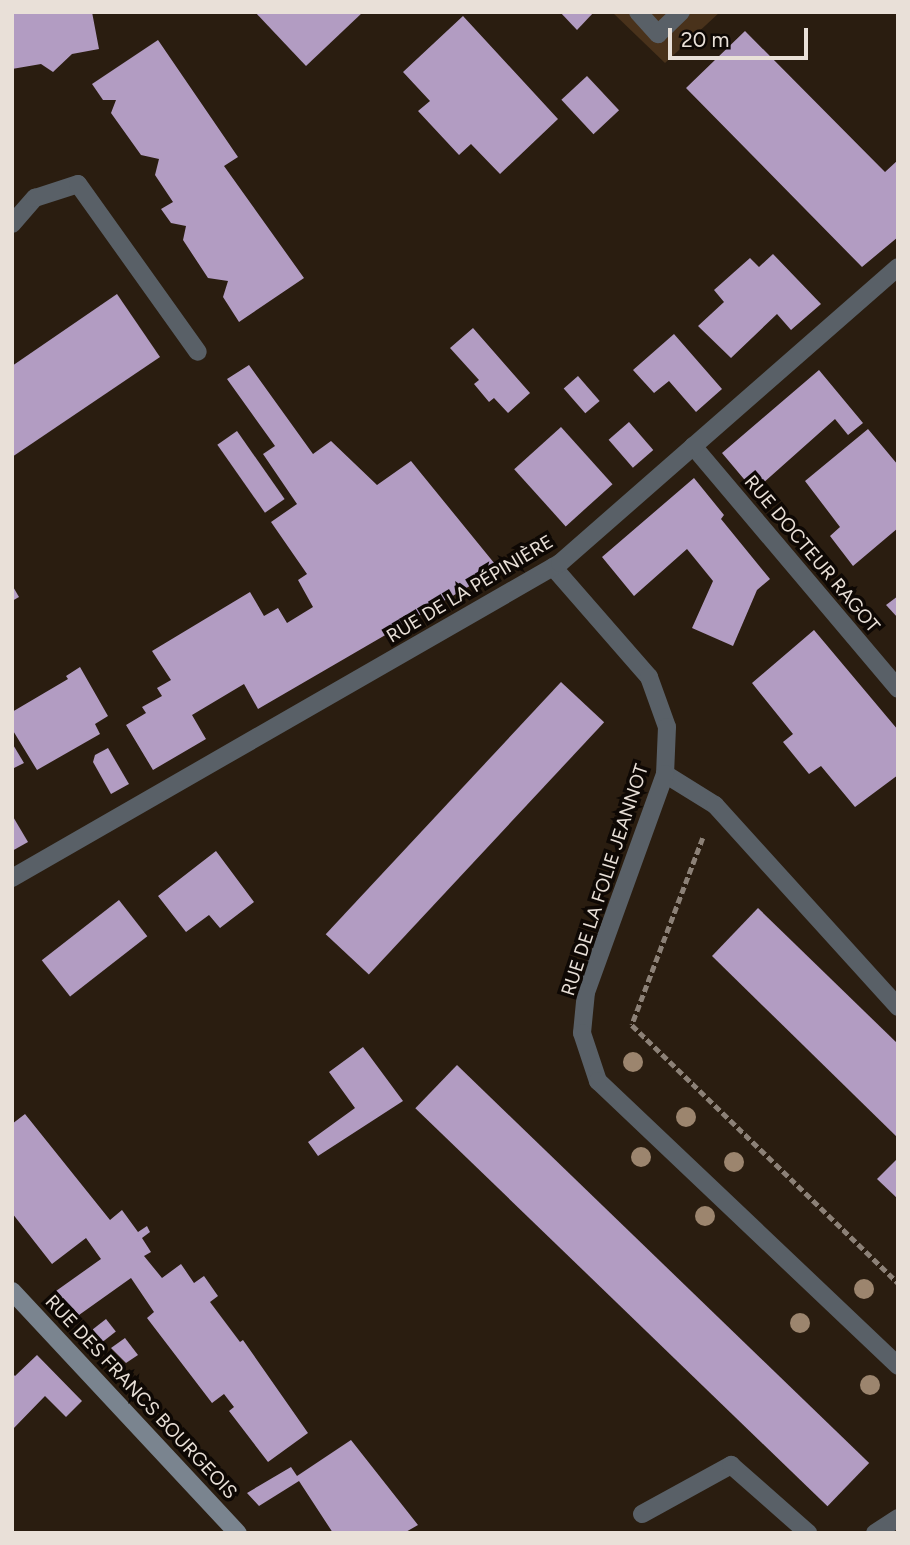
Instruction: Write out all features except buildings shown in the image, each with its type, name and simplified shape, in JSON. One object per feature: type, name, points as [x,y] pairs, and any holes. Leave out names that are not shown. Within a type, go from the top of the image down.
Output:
[{"type":"street","points":[[638,12],[658,34],[681,12]]},
{"type":"street","points":[[12,224],[35,198],[78,184],[198,352]]},
{"type":"street","name":"RUE DE LA PÉPINIÈRE","points":[[12,878],[553,567],[898,267]]},
{"type":"street","name":"RUE DOCTEUR RAGOT","points":[[693,446],[898,689]]},
{"type":"street","name":"RUE DE LA FOLIE JEANNOT","points":[[553,567],[649,677],[667,727],[665,774],[586,992],[582,1033],[598,1080],[898,1366]]},
{"type":"street","points":[[665,774],[715,805],[898,1007]]},
{"type":"street","name":"RUE DES FRANCS BOURGEOIS","points":[[12,1291],[238,1533]]},
{"type":"street","points":[[642,1514],[731,1465],[808,1533]]},
{"type":"street","points":[[875,1533],[898,1518]]},
{"type":"path","points":[[715,805],[632,1025],[898,1283]]},
{"type":"shaded area","points":[[612,12],[720,12],[665,63]]}]
